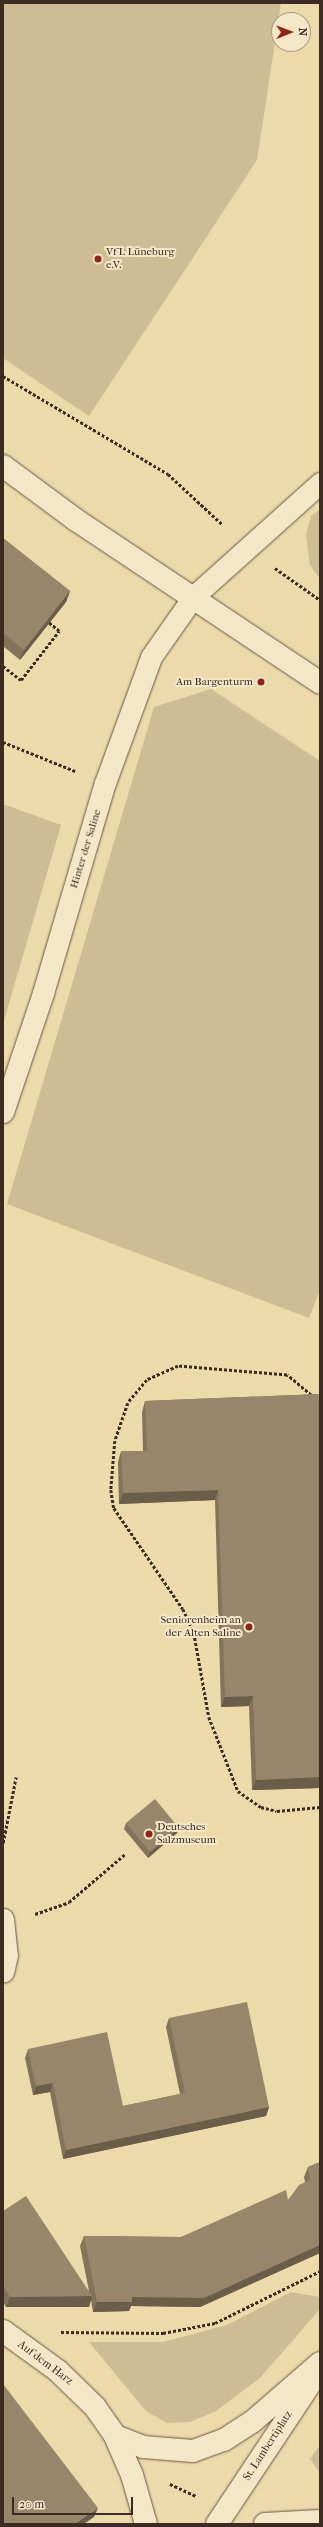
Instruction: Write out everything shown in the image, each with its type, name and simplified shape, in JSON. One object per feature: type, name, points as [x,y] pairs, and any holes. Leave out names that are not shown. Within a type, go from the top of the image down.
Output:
[{"type":"street","points":[[3,466],[76,520],[320,683]]},
{"type":"street","name":"Auf dem Harz","points":[[3,2331],[77,2387],[115,2436],[132,2475],[146,2524]]},
{"type":"street","name":"St. Lambertiplatz","points":[[193,2451],[224,2440],[252,2422],[320,2364]]},
{"type":"street","name":"St. Lambertiplatz","points":[[217,2524],[320,2368]]},
{"type":"street","name":"Auf dem Harz","points":[[115,2436],[143,2448],[193,2451]]},
{"type":"street","points":[[268,2524],[320,2521]]},
{"type":"lane","name":"Hinter der Saline","points":[[3,1112],[43,993],[105,783],[151,657],[193,597],[320,483]]},
{"type":"lane","points":[[3,1972],[7,1955],[4,1921]]},
{"type":"path","points":[[3,376],[168,474],[247,548],[320,600]]},
{"type":"path","points":[[3,666],[21,680],[59,631],[49,623]]},
{"type":"path","points":[[3,742],[105,783]]},
{"type":"path","points":[[320,1397],[305,1393],[287,1375],[178,1366],[147,1380],[128,1403],[114,1441],[111,1490],[114,1508],[183,1609],[194,1633],[209,1717],[238,1791],[261,1807],[277,1811],[320,1807]]},
{"type":"path","points":[[3,1843],[16,1776]]},
{"type":"path","points":[[4,1921],[70,1902],[125,1854]]},
{"type":"path","points":[[63,2332],[163,2333],[215,2323],[320,2270]]},
{"type":"shaded area","name":"VfL Lüneburg e.V.","points":[[3,3],[281,3],[280,12],[271,12],[271,52],[274,52],[257,160],[89,416],[3,358]]},
{"type":"shaded area","points":[[320,509],[320,579],[310,565],[306,535],[311,516]]},
{"type":"shaded area","points":[[211,689],[320,761],[320,1290],[309,1318],[7,1204],[154,707]]},
{"type":"shaded area","points":[[3,804],[61,825],[3,1024]]},
{"type":"shaded area","points":[[291,2292],[320,2297],[320,2309],[260,2378],[216,2411],[190,2422],[167,2423],[146,2411],[89,2342],[163,2342],[227,2325]]},
{"type":"shaded area","points":[[320,2445],[320,2473],[310,2459]]},
{"type":"building","points":[[3,538],[70,591],[24,650],[3,633]]},
{"type":"building","name":"Seniorenheim an der Alten Saline","points":[[320,1394],[320,1777],[256,1780],[253,1696],[225,1697],[218,1490],[123,1493],[121,1451],[147,1451],[145,1401]]},
{"type":"building","points":[[155,1799],[179,1828],[150,1852],[126,1823]]},
{"type":"building","points":[[247,2002],[269,2107],[66,2150],[53,2083],[36,2086],[28,2049],[107,2032],[123,2106],[185,2093],[169,2018]]},
{"type":"building","points":[[320,2162],[320,2245],[204,2298],[132,2297],[132,2302],[97,2302],[84,2236],[181,2237],[286,2190],[288,2200],[299,2185],[310,2180],[308,2167]]},
{"type":"building","points":[[26,2196],[92,2296],[10,2297],[3,2286],[3,2211]]},
{"type":"building","points":[[3,2384],[98,2508],[74,2524],[3,2524]]},
{"type":"place","name":"VfL Lüneburg e.V.","points":[[98,259]]},
{"type":"place","name":"Am Bargenturm","points":[[261,682]]},
{"type":"place","name":"Seniorenheim an der Alten Saline","points":[[249,1627]]},
{"type":"place","name":"Deutsches Salzmuseum","points":[[149,1834]]}]
